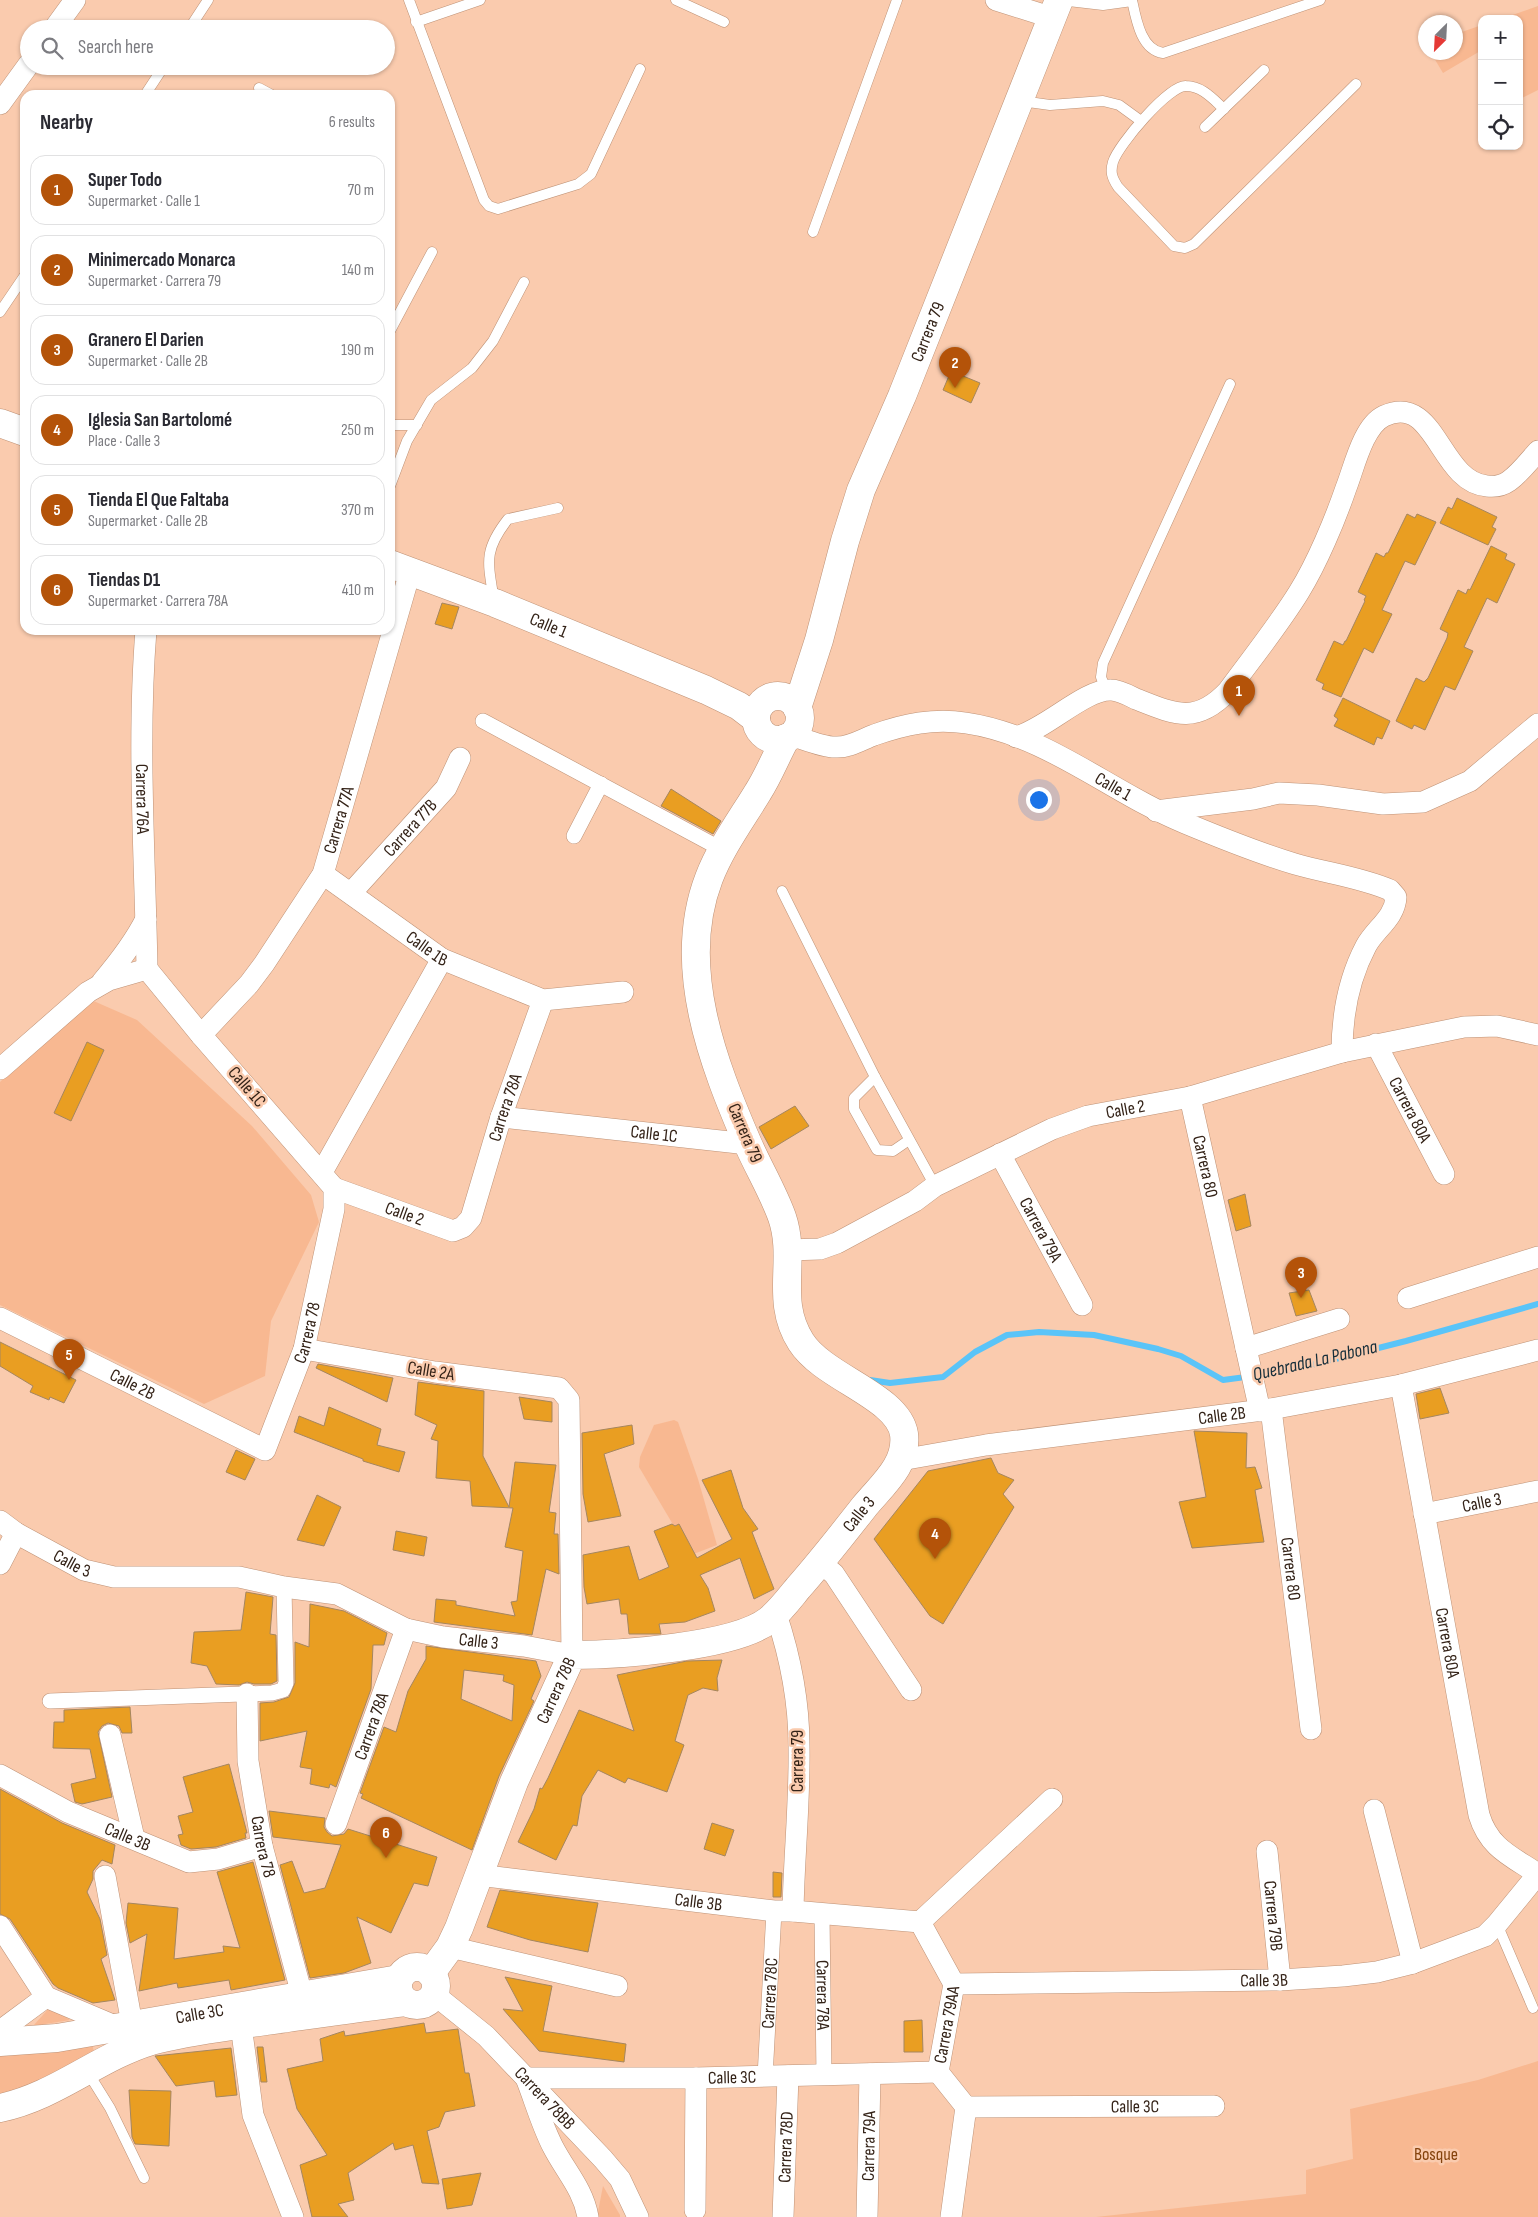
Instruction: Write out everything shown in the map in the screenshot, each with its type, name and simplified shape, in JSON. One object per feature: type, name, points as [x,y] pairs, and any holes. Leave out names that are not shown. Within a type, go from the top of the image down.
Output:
[{"type":"main road","name":"Carrera 79","points":[[901,1460],[904,1433],[893,1413],[867,1392],[840,1377],[819,1362],[802,1344],[790,1322],[786,1300],[788,1250],[782,1217],[748,1144],[710,1044],[698,986],[697,951],[702,900],[710,875],[723,850],[770,771],[780,719],[810,667],[829,607],[845,541],[861,490],[902,396],[1057,6]]},
{"type":"main road","points":[[0,423],[20,430]]},
{"type":"main road","name":"Calle 1","points":[[400,568],[495,603],[706,690],[738,706],[780,719]]},
{"type":"main road","name":"Calle 3","points":[[572,1655],[619,1653],[711,1641],[742,1634],[758,1628],[776,1614],[821,1563],[891,1476],[901,1460]]},
{"type":"main road","name":"Carrera 78B","points":[[433,1984],[450,1947],[514,1782],[572,1655]]},
{"type":"main road","points":[[402,1991],[407,1969],[423,1968],[433,1984]]},
{"type":"main road","name":"Calle 3C","points":[[0,2042],[124,2034],[302,1996],[402,1991]]},
{"type":"main road","name":"Calle 3C","points":[[124,2034],[152,2041],[241,2025],[402,1991]]},
{"type":"main road","name":"Calle 3C","points":[[87,2070],[124,2034]]},
{"type":"main road","points":[[0,2108],[26,2102],[87,2070]]},
{"type":"street","points":[[61,20],[75,0]]},
{"type":"street","points":[[996,0],[1057,6]]},
{"type":"street","points":[[0,104],[21,75]]},
{"type":"street","points":[[1016,737],[1038,728],[1095,693],[1106,690],[1118,692],[1178,714],[1192,714],[1206,710],[1216,704],[1228,691],[1300,590],[1345,493],[1365,438],[1374,424],[1384,416],[1397,413],[1410,414],[1423,419],[1455,467],[1466,479],[1480,486],[1495,487],[1508,482],[1538,451]]},
{"type":"street","name":"Carrera 77A","points":[[395,588],[400,568]]},
{"type":"street","name":"Carrera 76A","points":[[146,635],[143,793],[147,968]]},
{"type":"street","name":"Carrera 77A","points":[[201,1035],[260,971],[323,874],[383,635]]},
{"type":"street","name":"Calle 1","points":[[780,719],[821,743],[835,747],[852,745],[910,724],[937,720],[982,726],[1016,737],[1057,754],[1156,811],[1238,844],[1285,860],[1383,887],[1394,893],[1396,904],[1389,917],[1366,946],[1358,964],[1348,998],[1342,1029],[1342,1052]]},
{"type":"street","points":[[482,721],[723,850]]},
{"type":"street","points":[[1156,811],[1253,799],[1279,793],[1318,794],[1383,804],[1423,802],[1470,781],[1538,724]]},
{"type":"street","name":"Carrera 77B","points":[[351,893],[446,788],[460,758]]},
{"type":"street","points":[[574,836],[601,784]]},
{"type":"street","name":"Calle 1B","points":[[323,874],[442,959],[543,1000]]},
{"type":"street","points":[[98,986],[123,957],[138,936],[146,919]]},
{"type":"street","points":[[328,1180],[442,959]]},
{"type":"street","points":[[0,1069],[88,992],[124,975],[147,968]]},
{"type":"street","name":"Calle 1C","points":[[147,968],[201,1035],[328,1180]]},
{"type":"street","points":[[543,1000],[623,992]]},
{"type":"street","name":"Carrera 78A","points":[[471,1218],[501,1117],[543,1000]]},
{"type":"street","name":"Calle 2","points":[[788,1250],[820,1249],[837,1243],[915,1201],[935,1186],[1079,1118],[1190,1097],[1342,1052],[1464,1028],[1497,1026],[1538,1035]]},
{"type":"street","name":"Carrera 80A","points":[[1376,1044],[1444,1174]]},
{"type":"street","name":"Carrera 80","points":[[1190,1097],[1255,1389],[1265,1410],[1311,1729]]},
{"type":"street","name":"Calle 1C","points":[[501,1117],[748,1144]]},
{"type":"street","name":"Carrera 79A","points":[[1000,1154],[1082,1305]]},
{"type":"street","name":"Calle 2","points":[[328,1180],[453,1231],[463,1227],[471,1218]]},
{"type":"street","name":"Carrera 78","points":[[265,1450],[304,1348],[334,1210],[328,1180]]},
{"type":"street","points":[[1408,1298],[1538,1258]]},
{"type":"street","name":"Calle 2B","points":[[0,1318],[265,1450]]},
{"type":"street","points":[[1247,1355],[1339,1319]]},
{"type":"street","name":"Calle 2A","points":[[304,1348],[435,1372],[558,1388]]},
{"type":"street","name":"Calle 2B","points":[[901,1460],[986,1445],[1265,1410],[1401,1385],[1538,1350]]},
{"type":"street","name":"Carrera 80A","points":[[1401,1385],[1483,1830],[1496,1846],[1538,1874]]},
{"type":"street","name":"Carrera 78B","points":[[558,1388],[569,1400],[572,1655]]},
{"type":"street","name":"Calle 3","points":[[1424,1514],[1538,1491]]},
{"type":"street","points":[[0,1564],[8,1527]]},
{"type":"street","name":"Calle 3","points":[[8,1527],[84,1570],[114,1577],[238,1577],[284,1587],[337,1594],[406,1629],[443,1637],[524,1646],[572,1655]]},
{"type":"street","points":[[821,1563],[834,1574],[911,1690]]},
{"type":"street","points":[[50,1701],[247,1694],[283,1690],[286,1683],[284,1587]]},
{"type":"street","name":"Carrera 79","points":[[776,1614],[790,1667],[797,1706],[799,1745],[783,1911]]},
{"type":"street","name":"Carrera 78A","points":[[336,1824],[406,1629]]},
{"type":"street","name":"Carrera 78","points":[[247,1694],[248,1761],[262,1846],[302,1996]]},
{"type":"street","points":[[110,1735],[134,1838]]},
{"type":"street","name":"Calle 3B","points":[[0,1775],[68,1812],[189,1862],[218,1859],[262,1846]]},
{"type":"street","points":[[920,1922],[1052,1799]]},
{"type":"street","points":[[1374,1810],[1413,1963]]},
{"type":"street","name":"Carrera 79B","points":[[1267,1851],[1280,1980]]},
{"type":"street","name":"Calle 3B","points":[[954,1984],[1280,1980],[1377,1972],[1413,1963],[1485,1936],[1498,1924],[1538,1874]]},
{"type":"street","name":"Calle 3B","points":[[478,1875],[783,1911],[920,1922]]},
{"type":"street","points":[[105,1876],[124,2034]]},
{"type":"street","name":"Carrera 78C","points":[[765,2077],[783,1911]]},
{"type":"street","name":"Carrera 78A","points":[[822,1914],[824,2076]]},
{"type":"street","name":"Carrera 79AA","points":[[920,1922],[954,1984],[938,2072],[966,2107]]},
{"type":"street","points":[[0,1926],[46,1996],[124,2034]]},
{"type":"street","points":[[450,1947],[617,1986]]},
{"type":"street","name":"Carrera 78BB","points":[[433,1984],[486,2036],[620,2179],[638,2217]]},
{"type":"street","points":[[0,2030],[46,1996]]},
{"type":"street","points":[[241,2025],[253,2115],[293,2217]]},
{"type":"street","name":"Calle 3C","points":[[526,2078],[765,2077],[938,2072]]},
{"type":"street","name":"Carrera 79A","points":[[867,2217],[870,2074]]},
{"type":"street","name":"Carrera 78D","points":[[783,2217],[788,2076]]},
{"type":"street","points":[[526,2078],[554,2148],[578,2185],[588,2217]]},
{"type":"street","points":[[695,2210],[696,2078]]},
{"type":"street","name":"Calle 3C","points":[[966,2107],[1214,2106]]},
{"type":"street","points":[[951,2217],[966,2107]]},
{"type":"lane","points":[[195,20],[208,0]]},
{"type":"lane","points":[[409,0],[484,200],[489,206],[498,209],[578,184],[591,174],[640,69]]},
{"type":"lane","points":[[416,22],[480,0]]},
{"type":"lane","points":[[676,0],[724,22]]},
{"type":"lane","points":[[813,232],[897,0]]},
{"type":"lane","points":[[1057,6],[1103,5],[1132,0],[1145,44],[1155,52],[1163,53],[1320,0]]},
{"type":"lane","points":[[1205,128],[1264,70]]},
{"type":"lane","points":[[148,90],[158,75]]},
{"type":"lane","points":[[1224,109],[1197,87],[1184,85],[1170,93],[1141,121],[1114,160],[1112,178],[1118,187],[1174,246],[1185,248],[1194,244],[1356,84]]},
{"type":"lane","points":[[259,88],[263,90]]},
{"type":"lane","points":[[1019,100],[1050,105],[1103,101],[1119,105],[1141,121]]},
{"type":"lane","points":[[395,322],[432,252]]},
{"type":"lane","points":[[0,312],[4,299],[20,281]]},
{"type":"lane","points":[[395,473],[407,441],[430,400],[472,368],[493,340],[524,282]]},
{"type":"lane","points":[[1106,690],[1101,677],[1104,663],[1230,384]]},
{"type":"lane","points":[[395,425],[417,425]]},
{"type":"lane","points":[[495,603],[488,558],[496,534],[508,519],[558,508]]},
{"type":"lane","points":[[782,891],[875,1077],[935,1186]]},
{"type":"lane","points":[[875,1077],[854,1098],[854,1109],[877,1150],[893,1151],[909,1140]]},
{"type":"lane","points":[[1498,1924],[1533,2008]]},
{"type":"lane","points":[[87,2070],[110,2108],[144,2178]]},
{"type":"green space","points":[[1538,6],[1538,90],[1523,98],[1523,15],[1512,15]]},
{"type":"green space","points":[[1478,26],[1478,52],[1443,73],[1435,60],[1463,60],[1463,32]]},
{"type":"green space","points":[[89,999],[137,1020],[252,1126],[311,1195],[319,1222],[271,1321],[265,1376],[204,1404],[0,1305],[0,1082]]},
{"type":"green space","points":[[674,1420],[678,1422],[698,1479],[717,1545],[691,1555],[639,1467],[640,1457],[654,1425]]},
{"type":"green space","points":[[51,2006],[70,2020],[33,2026]]},
{"type":"green space","points":[[91,2041],[95,2055],[51,2081],[0,2095],[0,2047]]},
{"type":"green space","name":"Bosque","points":[[1538,2061],[1538,2217],[1096,2217],[1306,2194],[1306,2170],[1353,2159],[1350,2109],[1478,2080]]},
{"type":"green space","points":[[603,2186],[620,2215],[620,2217],[597,2217]]},
{"type":"building","points":[[951,371],[980,383],[971,403],[943,390]]},
{"type":"building","points":[[1457,498],[1497,517],[1492,527],[1496,529],[1488,545],[1440,523],[1448,507],[1452,509]]},
{"type":"building","points":[[1407,514],[1415,518],[1417,514],[1436,522],[1415,565],[1405,561],[1382,610],[1392,614],[1373,653],[1364,648],[1341,697],[1322,689],[1324,684],[1316,680],[1334,641],[1343,645],[1365,601],[1366,596],[1358,592],[1376,553],[1384,557],[1388,553]]},
{"type":"building","points":[[1491,546],[1507,554],[1505,559],[1515,564],[1497,603],[1487,598],[1464,647],[1473,651],[1455,690],[1445,686],[1425,730],[1414,725],[1412,729],[1396,721],[1416,678],[1424,682],[1428,678],[1447,638],[1448,633],[1440,629],[1458,590],[1466,594],[1468,589],[1470,590]]},
{"type":"building","points":[[442,603],[459,607],[452,629],[435,624]]},
{"type":"building","points":[[1343,698],[1390,721],[1382,739],[1377,737],[1374,745],[1334,726],[1338,719],[1334,716]]},
{"type":"building","points":[[671,789],[721,821],[713,834],[661,806]]},
{"type":"building","points":[[87,1042],[104,1050],[71,1121],[54,1113]]},
{"type":"building","points":[[795,1106],[809,1126],[771,1149],[759,1127]]},
{"type":"building","points":[[1245,1194],[1251,1226],[1236,1231],[1228,1200]]},
{"type":"building","points":[[1309,1290],[1317,1311],[1296,1316],[1289,1293]]},
{"type":"building","points":[[0,1342],[76,1380],[64,1403],[50,1397],[49,1400],[30,1392],[33,1386],[0,1366]]},
{"type":"building","points":[[318,1364],[393,1378],[387,1402],[316,1368]]},
{"type":"building","points":[[418,1382],[484,1391],[483,1456],[509,1507],[515,1462],[556,1465],[549,1512],[556,1513],[554,1534],[558,1534],[559,1574],[546,1569],[532,1635],[434,1622],[436,1599],[456,1601],[456,1605],[515,1616],[511,1602],[517,1601],[523,1551],[505,1547],[513,1508],[472,1506],[470,1481],[436,1478],[438,1441],[431,1439],[437,1425],[415,1415]]},
{"type":"building","points":[[1440,1388],[1449,1413],[1420,1419],[1416,1394]]},
{"type":"building","points":[[519,1397],[552,1402],[552,1422],[524,1419]]},
{"type":"building","points":[[329,1407],[381,1429],[377,1445],[405,1452],[399,1472],[363,1461],[363,1459],[294,1432],[299,1416],[324,1426]]},
{"type":"building","points":[[632,1425],[634,1444],[604,1454],[621,1516],[588,1522],[583,1494],[582,1433]]},
{"type":"building","points":[[1194,1431],[1247,1433],[1246,1468],[1255,1467],[1262,1488],[1255,1490],[1264,1542],[1192,1548],[1179,1502],[1206,1497]]},
{"type":"building","points":[[236,1450],[255,1459],[245,1480],[226,1472]]},
{"type":"building","points":[[991,1458],[998,1473],[1014,1480],[1003,1494],[1014,1507],[943,1624],[930,1616],[874,1539],[928,1471]]},
{"type":"building","points":[[731,1470],[743,1508],[758,1529],[752,1532],[774,1589],[754,1599],[740,1558],[700,1575],[708,1588],[715,1611],[685,1622],[659,1624],[661,1634],[629,1634],[627,1614],[621,1614],[619,1599],[587,1604],[584,1587],[583,1555],[629,1546],[639,1580],[669,1567],[654,1531],[672,1524],[675,1526],[679,1524],[697,1558],[732,1539],[702,1480]]},
{"type":"building","points":[[317,1495],[341,1507],[324,1546],[297,1540]]},
{"type":"building","points":[[396,1531],[427,1537],[424,1556],[393,1550]]},
{"type":"building","points":[[246,1592],[273,1597],[270,1634],[276,1635],[277,1681],[271,1684],[247,1682],[239,1685],[216,1684],[207,1666],[191,1663],[194,1632],[241,1630]]},
{"type":"building","points":[[310,1604],[344,1611],[387,1633],[384,1645],[373,1645],[371,1689],[336,1787],[330,1784],[329,1788],[310,1784],[312,1769],[300,1767],[307,1731],[260,1741],[260,1703],[274,1702],[289,1697],[295,1683],[295,1642],[309,1647]]},
{"type":"building","points":[[426,1646],[536,1661],[541,1676],[531,1699],[534,1701],[499,1776],[472,1850],[361,1798],[363,1794],[360,1793],[384,1727],[396,1732],[408,1691],[426,1659]],"holes":[[[464,1670],[504,1675],[503,1681],[514,1685],[512,1721],[461,1699]]]},
{"type":"building","points":[[722,1660],[717,1678],[718,1691],[703,1688],[688,1695],[675,1741],[684,1745],[667,1792],[628,1778],[625,1783],[598,1770],[582,1796],[577,1826],[573,1825],[556,1860],[518,1842],[534,1809],[540,1788],[542,1789],[548,1778],[579,1710],[634,1731],[617,1675],[687,1661]]},
{"type":"building","points":[[130,1707],[132,1733],[122,1733],[119,1726],[108,1723],[102,1726],[98,1732],[112,1797],[82,1804],[75,1802],[71,1784],[96,1778],[90,1749],[53,1748],[54,1722],[64,1722],[64,1710]]},
{"type":"building","points":[[229,1764],[247,1833],[245,1833],[246,1838],[216,1847],[191,1849],[181,1845],[178,1835],[183,1834],[178,1816],[193,1812],[183,1777]]},
{"type":"building","points":[[0,1789],[62,1823],[115,1845],[112,1864],[102,1860],[93,1871],[93,1879],[87,1892],[100,1919],[107,1955],[101,1959],[115,2000],[93,2003],[58,1988],[53,1984],[10,1919],[0,1914]]},
{"type":"building","points":[[269,1811],[325,1818],[324,1827],[332,1836],[344,1834],[348,1829],[437,1857],[428,1886],[414,1883],[391,1933],[357,1917],[371,1963],[344,1973],[310,1978],[280,1865],[292,1861],[304,1893],[325,1888],[341,1845],[273,1837]]},
{"type":"building","points":[[712,1823],[734,1830],[725,1856],[704,1849]]},
{"type":"building","points":[[253,1862],[285,1980],[231,1990],[229,1980],[178,1988],[177,1983],[139,1991],[147,1934],[130,1943],[126,1923],[128,1903],[178,1908],[174,1959],[224,1952],[223,1946],[240,1948],[217,1872]]},
{"type":"building","points":[[773,1872],[782,1873],[781,1897],[773,1897]]},
{"type":"building","points":[[500,1890],[598,1903],[588,1952],[530,1940],[487,1927]]},
{"type":"building","points":[[505,1977],[552,1986],[543,2031],[626,2044],[624,2062],[539,2051],[503,2009],[523,2011]]},
{"type":"building","points":[[922,2020],[923,2052],[904,2052],[904,2021]]},
{"type":"building","points":[[424,2023],[426,2033],[458,2029],[465,2073],[469,2073],[475,2106],[445,2112],[439,2127],[427,2131],[439,2184],[422,2183],[413,2145],[395,2150],[393,2143],[348,2173],[354,2200],[338,2204],[348,2217],[312,2217],[300,2165],[327,2155],[297,2109],[287,2069],[323,2061],[320,2039],[344,2031],[345,2036]]},
{"type":"building","points":[[257,2047],[263,2047],[267,2082],[261,2082]]},
{"type":"building","points":[[231,2048],[237,2095],[216,2097],[214,2081],[176,2086],[155,2056]]},
{"type":"building","points":[[129,2090],[171,2091],[169,2146],[135,2144],[132,2137]]},
{"type":"building","points":[[481,2173],[472,2205],[447,2209],[442,2179]]},
{"type":"waterway","name":"Quebrada La Pabona","points":[[870,1380],[890,1383],[943,1377],[975,1352],[1007,1335],[1039,1332],[1094,1335],[1158,1349],[1181,1356],[1223,1380],[1284,1372],[1406,1341],[1538,1304]]},
{"type":"place","name":"Minimercado Monarca","points":[[955,388]]},
{"type":"place","name":"Super Todo","points":[[1239,716]]},
{"type":"place","name":"Granero El Darien","points":[[1301,1298]]},
{"type":"place","name":"Tienda El Que Faltaba","points":[[69,1380]]},
{"type":"place","name":"Iglesia San Bartolomé","points":[[935,1559]]},
{"type":"place","name":"Tiendas D1","points":[[386,1858]]}]
